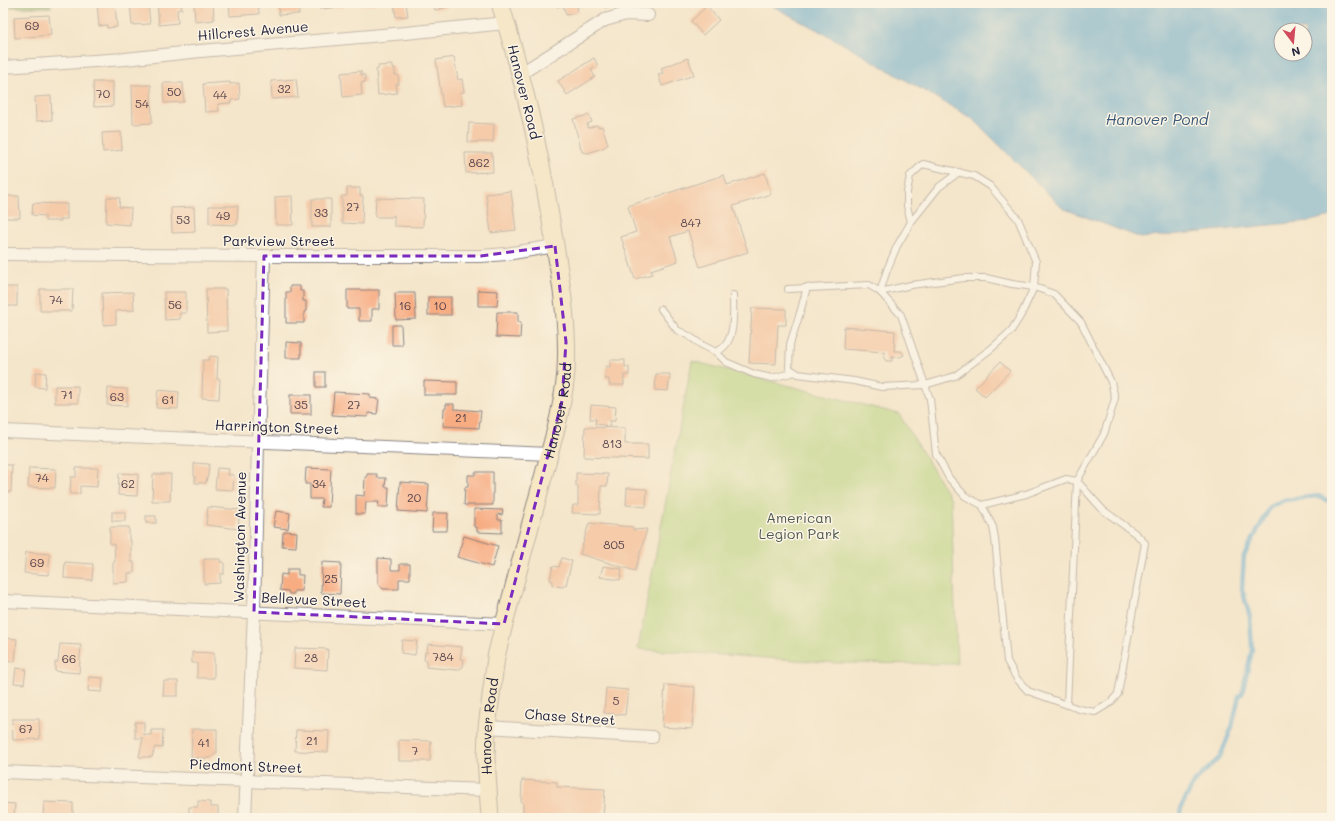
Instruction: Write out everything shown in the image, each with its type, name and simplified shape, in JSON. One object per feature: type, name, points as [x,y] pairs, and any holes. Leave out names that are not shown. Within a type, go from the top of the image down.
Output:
[{"type":"main road","name":"Hanover Road","points":[[490,818],[486,758],[487,727],[496,658],[549,454],[558,425],[566,371],[564,309],[539,153],[520,74],[500,3]]},
{"type":"street","points":[[520,74],[605,20],[626,14],[648,15]]},
{"type":"street","name":"Hillcrest Avenue","points":[[3,67],[125,59],[201,51],[405,34],[506,23]]},
{"type":"street","name":"Parkview Street","points":[[3,254],[481,256],[506,254],[555,246]]},
{"type":"street","name":"Washington Avenue","points":[[245,818],[254,612],[264,256]]},
{"type":"street","name":"Harrington Street","points":[[3,431],[549,454]]},
{"type":"street","name":"Bellevue Street","points":[[3,602],[504,624]]},
{"type":"street","name":"Chase Street","points":[[487,727],[652,737]]},
{"type":"street","name":"Piedmont Street","points":[[3,772],[488,790]]},
{"type":"lane","points":[[807,287],[790,344],[789,368],[798,374],[854,381],[882,387],[925,385],[955,376],[992,348],[1011,331],[1021,316],[1034,287],[1036,262],[1018,219],[990,186],[974,176],[923,164],[910,176],[907,206],[911,222]]},
{"type":"lane","points":[[880,292],[897,246],[911,222],[939,187],[960,172]]},
{"type":"lane","points":[[880,292],[911,285],[964,278],[986,278],[1034,287],[1054,294],[1081,322],[1111,382],[1115,398],[1104,434],[1091,454],[1077,481],[1066,704]]},
{"type":"lane","points":[[788,289],[869,285],[880,292],[901,315],[930,399],[936,454],[949,478],[965,496],[982,505],[993,527],[1007,661],[1017,679],[1028,691],[1079,709],[1095,712],[1110,702],[1118,694],[1144,543],[1136,534],[1103,510],[1077,481],[1066,479],[1026,494],[982,505]]},
{"type":"lane","points":[[716,352],[722,350],[733,328],[733,295]]},
{"type":"lane","points":[[660,309],[677,330],[716,352],[726,362],[754,374],[772,378],[795,372]]},
{"type":"highlighted area","points":[[555,246],[566,342],[562,401],[504,624],[254,612],[264,256],[481,256]]},
{"type":"green space","points":[[3,3],[50,3],[51,7],[3,7]]},
{"type":"green space","name":"American Legion Park","points":[[692,361],[899,414],[951,499],[957,664],[838,663],[638,649]]},
{"type":"water","name":"Hanover Pond","points":[[767,3],[1332,3],[1332,216],[1310,221],[1141,238],[1062,208],[973,119],[838,41]]},
{"type":"building","points":[[97,3],[115,3],[117,27],[107,28],[107,25],[99,26]]},
{"type":"building","points":[[130,3],[148,3],[150,24],[132,25]]},
{"type":"building","points":[[157,3],[181,3],[182,9],[177,10],[178,23],[159,25]]},
{"type":"building","points":[[194,3],[213,3],[214,20],[195,22]]},
{"type":"building","points":[[229,3],[258,3],[259,14],[230,16]]},
{"type":"building","points":[[278,3],[298,3],[299,14],[279,15]]},
{"type":"building","points":[[319,3],[345,3],[345,7],[319,9]]},
{"type":"building","points":[[357,3],[377,3],[377,5],[357,5]]},
{"type":"building","points":[[394,3],[406,3],[408,16],[396,17]]},
{"type":"building","points":[[433,3],[451,3],[452,6],[435,10]]},
{"type":"building","points":[[555,3],[587,3],[577,7],[578,12],[566,15],[563,5],[557,7]]},
{"type":"building","points":[[604,3],[620,3],[605,8]]},
{"type":"building","points":[[707,6],[719,20],[703,35],[691,21]]},
{"type":"building","points":[[49,15],[51,35],[15,38],[14,17]]},
{"type":"building","points":[[454,57],[458,80],[462,79],[464,92],[460,93],[462,105],[443,107],[436,60]]},
{"type":"building","points":[[594,58],[598,66],[591,70],[595,77],[567,95],[558,81]]},
{"type":"building","points":[[688,58],[694,75],[662,86],[658,74],[663,73],[661,68]]},
{"type":"building","points":[[393,65],[393,68],[395,68],[395,75],[398,75],[399,84],[396,84],[397,93],[378,95],[376,70],[378,69],[378,66]]},
{"type":"building","points":[[361,71],[361,75],[365,75],[365,82],[361,83],[362,95],[343,97],[341,73]]},
{"type":"building","points":[[296,79],[298,97],[272,99],[271,81]]},
{"type":"building","points":[[93,82],[113,82],[113,106],[94,107]]},
{"type":"building","points":[[230,82],[230,84],[239,83],[240,99],[231,100],[231,103],[218,104],[219,111],[205,112],[203,84]]},
{"type":"building","points":[[163,83],[183,83],[184,102],[164,103]]},
{"type":"building","points":[[132,85],[151,85],[152,123],[133,124]]},
{"type":"building","points":[[51,96],[52,120],[36,121],[35,97]]},
{"type":"building","points":[[5,101],[6,120],[3,120],[3,102]]},
{"type":"building","points":[[589,115],[592,122],[587,124],[588,128],[597,125],[598,127],[602,126],[608,144],[605,147],[588,153],[582,152],[573,119]]},
{"type":"building","points":[[469,123],[494,124],[493,142],[468,142]]},
{"type":"building","points":[[121,132],[122,150],[103,152],[102,133]]},
{"type":"building","points":[[465,153],[492,153],[493,172],[466,173]]},
{"type":"building","points":[[765,173],[771,194],[733,206],[748,252],[700,267],[688,231],[670,237],[678,261],[651,270],[652,274],[635,279],[621,237],[636,232],[628,206],[724,175],[727,185]]},
{"type":"building","points":[[347,188],[360,188],[360,196],[363,196],[362,224],[342,223],[342,196],[347,196]]},
{"type":"building","points":[[511,191],[516,230],[491,233],[486,194]]},
{"type":"building","points":[[3,196],[19,196],[20,218],[3,218]]},
{"type":"building","points":[[292,196],[293,225],[276,225],[275,197]]},
{"type":"building","points":[[107,197],[120,198],[119,207],[131,208],[130,225],[106,223]]},
{"type":"building","points":[[376,198],[424,199],[423,227],[394,226],[394,215],[391,217],[375,217]]},
{"type":"building","points":[[312,199],[331,199],[331,227],[312,227]]},
{"type":"building","points":[[33,203],[67,204],[67,219],[61,219],[61,221],[45,221],[45,216],[32,215]]},
{"type":"building","points":[[209,206],[238,206],[237,225],[209,223]]},
{"type":"building","points":[[194,207],[195,232],[172,233],[171,208]]},
{"type":"building","points":[[290,286],[300,286],[300,291],[303,291],[303,301],[306,301],[304,323],[286,323],[286,292],[290,292]]},
{"type":"building","points":[[3,287],[17,287],[17,306],[3,306]]},
{"type":"building","points":[[40,289],[73,289],[72,311],[40,311]]},
{"type":"building","points":[[206,289],[226,289],[227,331],[207,332]]},
{"type":"building","points":[[347,290],[379,290],[379,309],[372,309],[372,321],[359,321],[359,309],[347,309]]},
{"type":"building","points":[[478,290],[498,291],[497,306],[478,306]]},
{"type":"building","points":[[133,292],[134,310],[116,311],[116,324],[103,325],[102,293]]},
{"type":"building","points":[[164,292],[186,292],[186,313],[180,313],[180,319],[165,320]]},
{"type":"building","points":[[395,293],[415,293],[416,319],[396,320]]},
{"type":"building","points":[[428,297],[451,297],[451,315],[428,315]]},
{"type":"building","points":[[752,308],[786,309],[786,325],[778,325],[776,364],[749,363]]},
{"type":"building","points":[[497,312],[518,312],[518,322],[521,322],[520,338],[496,337]]},
{"type":"building","points":[[392,325],[401,325],[402,345],[392,345]]},
{"type":"building","points":[[844,327],[895,331],[894,351],[901,351],[904,355],[900,357],[892,357],[892,361],[886,361],[884,358],[884,352],[843,349]]},
{"type":"building","points":[[286,342],[301,343],[301,358],[286,358]]},
{"type":"building","points":[[210,356],[218,357],[217,379],[220,379],[219,399],[202,398],[203,360],[209,360]]},
{"type":"building","points":[[610,360],[625,360],[625,367],[629,367],[629,375],[624,375],[624,385],[609,385],[609,379],[605,379],[606,366],[610,367]]},
{"type":"building","points":[[1000,362],[1010,371],[985,397],[975,388]]},
{"type":"building","points":[[36,372],[46,373],[45,388],[35,387]]},
{"type":"building","points":[[316,372],[325,372],[325,387],[316,387]]},
{"type":"building","points":[[656,374],[670,374],[668,391],[655,390]]},
{"type":"building","points":[[424,381],[457,382],[457,395],[424,395]]},
{"type":"building","points":[[55,386],[78,386],[78,403],[55,403]]},
{"type":"building","points":[[108,388],[127,389],[127,406],[107,405]]},
{"type":"building","points":[[158,390],[179,392],[178,409],[156,408]]},
{"type":"building","points":[[334,392],[370,394],[370,398],[379,399],[377,414],[368,413],[368,417],[332,415]]},
{"type":"building","points":[[290,395],[311,395],[311,414],[290,414]]},
{"type":"building","points":[[446,404],[454,404],[454,409],[481,411],[479,428],[443,426],[444,409],[446,408]]},
{"type":"building","points":[[591,405],[616,407],[615,421],[610,421],[610,426],[595,424],[596,419],[590,419]]},
{"type":"building","points":[[585,427],[625,428],[625,444],[648,444],[648,459],[584,457]]},
{"type":"building","points":[[194,463],[209,464],[206,483],[195,483]]},
{"type":"building","points":[[3,465],[12,465],[11,492],[3,492]]},
{"type":"building","points":[[29,468],[56,469],[55,488],[28,487]]},
{"type":"building","points":[[76,468],[98,468],[97,487],[80,486],[80,494],[70,494],[71,477],[76,477]]},
{"type":"building","points":[[217,468],[229,469],[228,475],[234,475],[233,490],[215,489]]},
{"type":"building","points":[[306,468],[331,469],[329,507],[321,507],[322,499],[310,499],[310,484],[305,484]]},
{"type":"building","points":[[475,472],[493,472],[493,505],[464,505],[465,487],[468,487],[468,475],[475,475]]},
{"type":"building","points":[[119,473],[138,474],[137,496],[118,495]]},
{"type":"building","points":[[576,473],[608,474],[607,486],[601,486],[600,514],[572,513],[573,505],[578,505]]},
{"type":"building","points":[[153,474],[171,474],[170,501],[152,501]]},
{"type":"building","points":[[367,474],[377,474],[377,478],[386,478],[385,487],[389,487],[388,507],[378,507],[379,502],[366,502],[365,514],[356,514],[356,495],[364,496],[365,477],[367,477]]},
{"type":"building","points":[[400,482],[429,484],[427,513],[398,511]]},
{"type":"building","points":[[627,488],[647,489],[646,507],[626,505]]},
{"type":"building","points":[[208,507],[240,510],[238,529],[206,525]]},
{"type":"building","points":[[474,509],[503,510],[502,515],[498,514],[498,520],[502,520],[502,533],[477,532],[477,527],[474,527]]},
{"type":"building","points":[[276,511],[290,513],[288,529],[273,527]]},
{"type":"building","points":[[112,512],[125,512],[125,521],[112,521]]},
{"type":"building","points":[[433,513],[448,513],[447,531],[432,531]]},
{"type":"building","points":[[146,516],[156,516],[156,523],[146,523]]},
{"type":"building","points":[[589,523],[633,527],[633,530],[647,529],[635,571],[580,554]]},
{"type":"building","points":[[110,527],[129,527],[129,540],[131,540],[131,562],[134,562],[134,573],[128,573],[128,582],[113,583],[113,562],[115,562],[114,544],[110,544]]},
{"type":"building","points":[[286,531],[297,532],[296,547],[282,546],[283,533]]},
{"type":"building","points":[[464,536],[498,546],[492,567],[457,557]]},
{"type":"building","points":[[26,552],[50,554],[48,575],[24,573]]},
{"type":"building","points":[[3,555],[6,556],[5,572],[3,572]]},
{"type":"building","points":[[378,558],[391,559],[391,570],[400,570],[400,564],[410,564],[410,579],[399,579],[399,589],[383,589],[378,583]]},
{"type":"building","points":[[562,558],[572,561],[566,585],[562,587],[552,585],[553,581],[550,580],[553,566],[559,567]]},
{"type":"building","points":[[204,559],[220,559],[220,562],[224,562],[224,574],[220,574],[220,583],[204,584]]},
{"type":"building","points":[[65,562],[93,564],[92,580],[64,578]]},
{"type":"building","points":[[322,562],[341,563],[340,594],[321,593]]},
{"type":"building","points":[[603,566],[622,569],[620,580],[600,577]]},
{"type":"building","points":[[298,569],[298,575],[303,575],[302,591],[294,591],[294,594],[289,594],[288,591],[280,590],[281,574],[287,575],[287,570]]},
{"type":"building","points":[[3,638],[17,639],[15,662],[3,661]]},
{"type":"building","points":[[402,640],[417,641],[415,655],[401,653]]},
{"type":"building","points":[[60,644],[81,645],[79,673],[55,671],[55,662],[58,662]]},
{"type":"building","points":[[428,644],[462,647],[460,659],[464,659],[463,667],[457,670],[426,667],[427,660],[424,660]]},
{"type":"building","points":[[295,648],[328,649],[327,670],[294,668]]},
{"type":"building","points":[[192,652],[214,653],[214,678],[197,678],[197,663],[192,663]]},
{"type":"building","points":[[16,668],[26,669],[24,684],[14,683]]},
{"type":"building","points":[[89,677],[103,678],[102,692],[88,691]]},
{"type":"building","points":[[164,681],[178,681],[178,696],[163,696]]},
{"type":"building","points":[[665,685],[695,687],[692,729],[662,727]]},
{"type":"building","points":[[606,688],[628,690],[625,715],[604,713]]},
{"type":"building","points":[[12,719],[39,719],[40,739],[13,740]]},
{"type":"building","points":[[135,722],[144,722],[144,735],[151,735],[151,730],[163,730],[162,748],[155,747],[152,757],[139,757],[143,738],[135,738]]},
{"type":"building","points":[[192,729],[217,729],[217,753],[210,758],[191,758]]},
{"type":"building","points":[[296,730],[329,731],[328,752],[295,751]]},
{"type":"building","points":[[399,740],[431,741],[430,761],[399,761]]},
{"type":"building","points":[[522,780],[557,782],[557,787],[605,789],[603,818],[523,818],[523,802],[521,802]]},
{"type":"building","points":[[198,801],[210,802],[210,807],[218,807],[218,818],[171,818],[171,814],[189,815],[189,807],[198,807]]},
{"type":"building","points":[[44,802],[73,803],[73,818],[43,818]]},
{"type":"building","points":[[3,803],[15,804],[14,818],[3,818]]},
{"type":"waterway","points":[[1179,818],[1182,805],[1195,781],[1220,757],[1232,727],[1239,696],[1242,694],[1252,650],[1250,617],[1242,589],[1244,556],[1270,507],[1284,500],[1319,496],[1332,503]]}]
